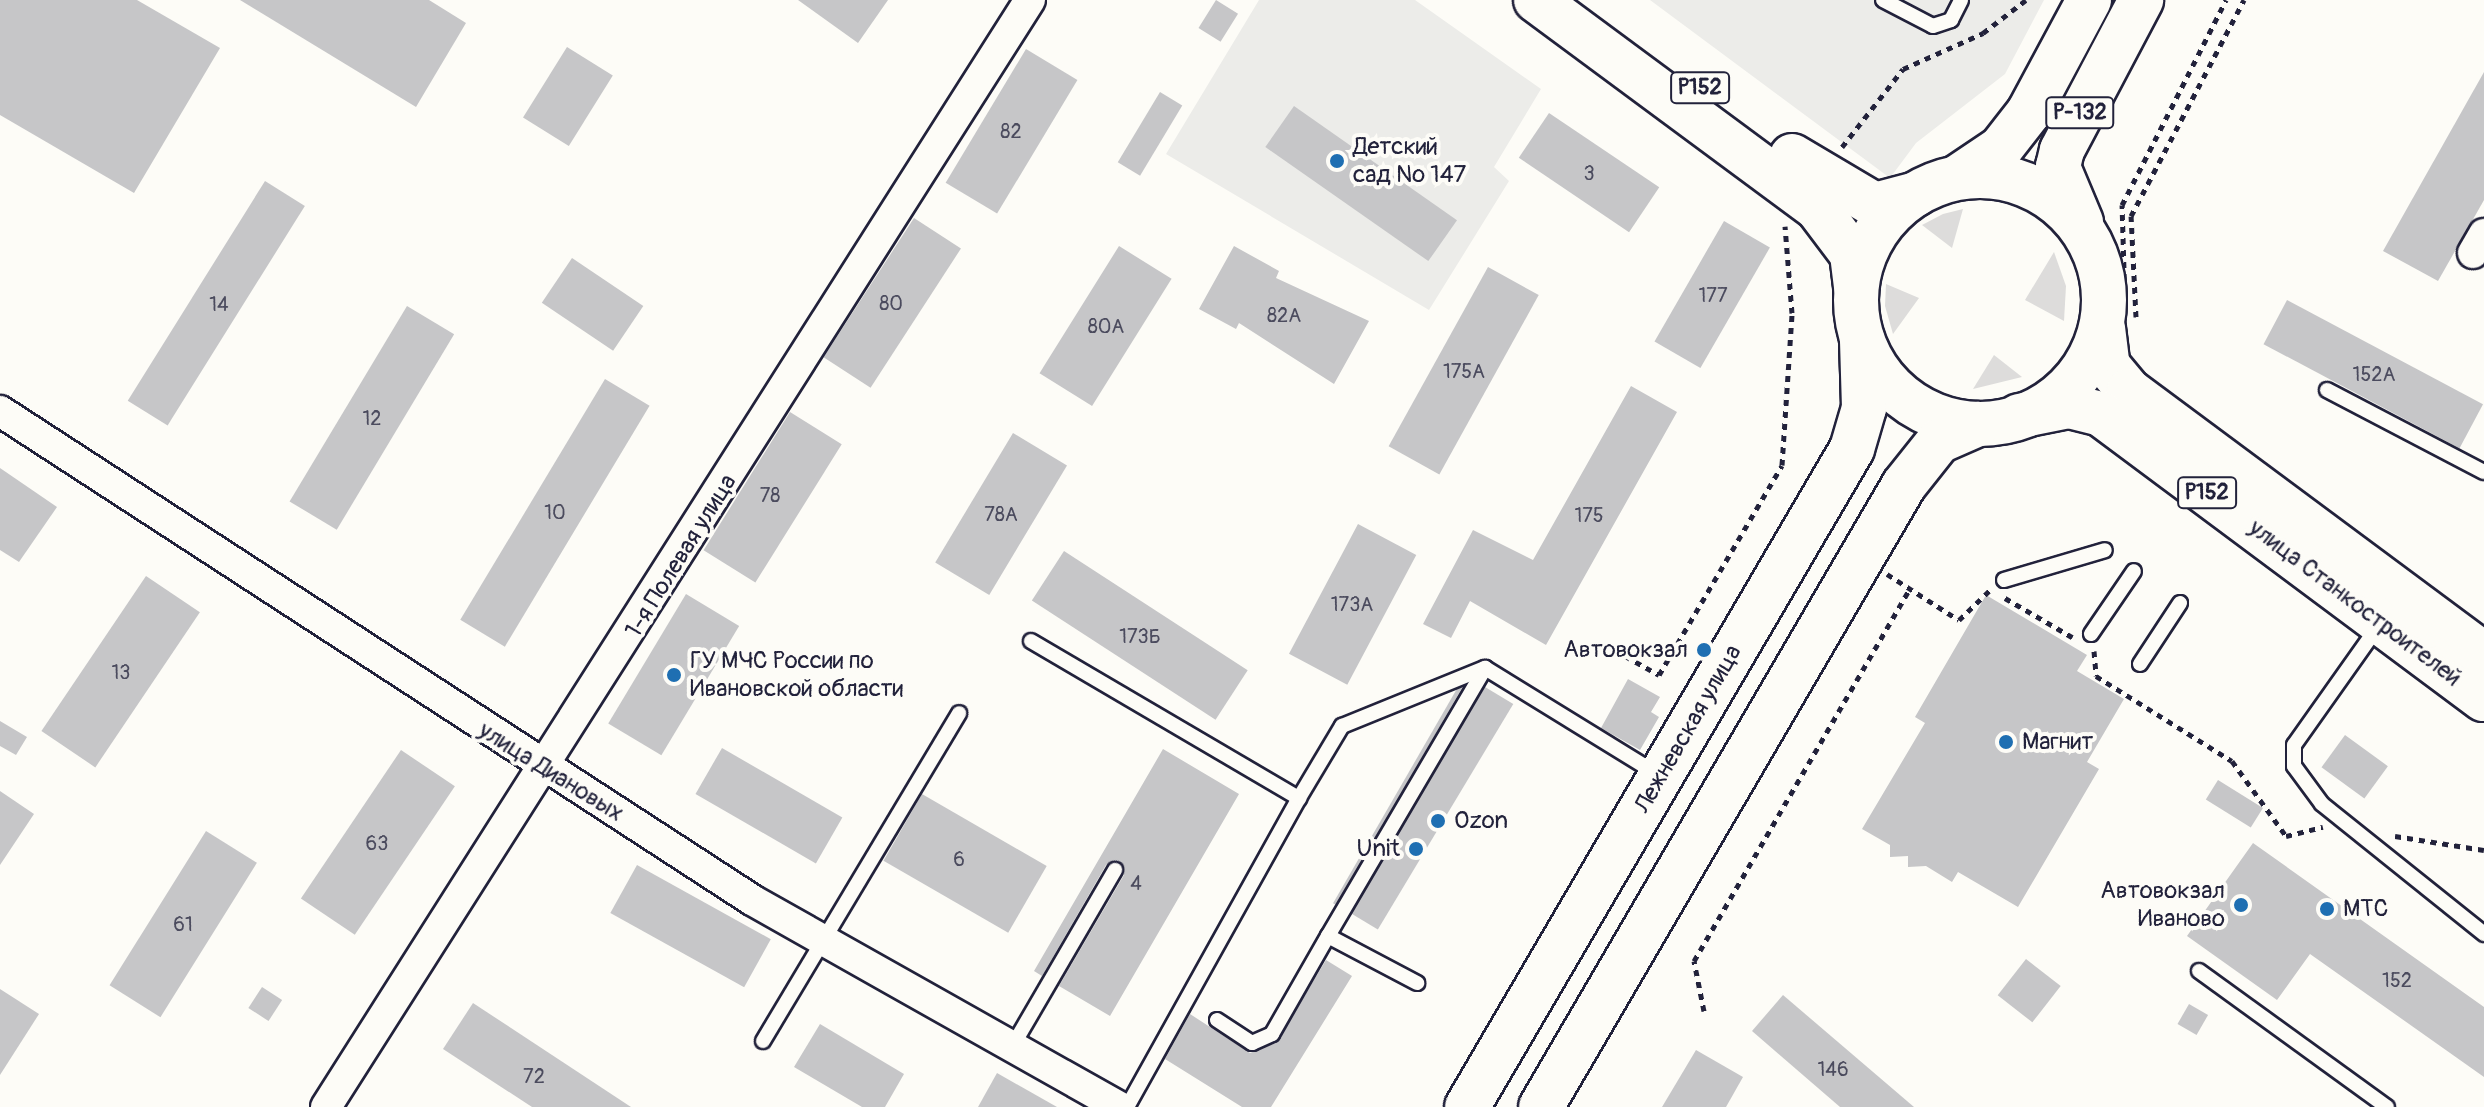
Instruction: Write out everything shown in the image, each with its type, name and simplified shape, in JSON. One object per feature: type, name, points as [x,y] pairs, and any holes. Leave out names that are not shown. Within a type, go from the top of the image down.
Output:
[{"type":"main road","name":"Р152","points":[[1536,0],[1818,209],[1852,254],[1856,288]]},
{"type":"main road","name":"Р152","points":[[1581,0],[1820,177],[1875,205],[1916,194]]},
{"type":"main road","name":"Р-132","points":[[1958,177],[2001,148],[2023,120],[2089,0]]},
{"type":"main road","name":"Р-132","points":[[2086,232],[2058,167],[2062,150],[2141,0]]},
{"type":"main road","points":[[1541,1107],[1904,485],[1939,441],[1999,420],[2065,389],[2122,328],[2101,279],[2086,232],[2029,187],[1958,177],[1916,194],[1872,238],[1856,288],[1862,339],[1907,399],[1999,420]]},
{"type":"main road","name":"улица Станкостроителей","points":[[2122,328],[2105,359],[2119,383],[2391,608],[2484,699]]},
{"type":"main road","name":"Лежневская улица","points":[[1467,1107],[1858,437],[1865,390],[1862,339]]},
{"type":"main road","name":"улица Станкостроителей","points":[[1999,420],[2069,406],[2101,414],[2391,608],[2484,655]]},
{"type":"street","name":"1-я Полевая улица","points":[[326,1107],[546,769],[1030,0]]},
{"type":"street","name":"улица Диановых","points":[[0,411],[546,769],[822,940],[1119,1107]]},
{"type":"lane","points":[[1883,0],[1933,26],[1951,20],[1961,0]]},
{"type":"lane","points":[[2327,390],[2484,472]]},
{"type":"lane","points":[[2000,586],[2105,550]]},
{"type":"lane","points":[[2091,641],[2134,571]]},
{"type":"lane","points":[[2140,664],[2180,603]]},
{"type":"lane","points":[[2391,608],[2294,745],[2294,766],[2322,804],[2484,934]]},
{"type":"lane","points":[[1031,641],[1299,798]]},
{"type":"lane","points":[[1485,668],[1661,776]]},
{"type":"lane","points":[[1127,1107],[1342,726],[1485,668]]},
{"type":"lane","points":[[1217,1020],[1252,1043],[1272,1034],[1485,668]]},
{"type":"lane","points":[[763,1041],[959,713]]},
{"type":"lane","points":[[1012,1047],[1115,870]]},
{"type":"lane","points":[[1328,936],[1417,983]]},
{"type":"lane","points":[[2199,971],[2387,1107]]},
{"type":"path","points":[[1834,157],[1903,69],[2005,17],[2026,0]]},
{"type":"path","points":[[2122,328],[2122,205],[2226,0]]},
{"type":"path","points":[[2122,328],[2131,216],[2244,0]]},
{"type":"path","points":[[1604,644],[1659,675],[1782,465],[1792,313],[1784,225]]},
{"type":"path","points":[[1882,571],[1959,620],[1982,595]]},
{"type":"path","points":[[2000,586],[2091,641]]},
{"type":"path","points":[[1704,1011],[1694,961],[1910,589]]},
{"type":"path","points":[[2095,661],[2099,678],[2232,761]]},
{"type":"shaded area","name":"Детский сад № 147","points":[[1259,0],[1415,0],[1541,89],[1494,167],[1509,181],[1429,310],[1166,154]]},
{"type":"shaded area","points":[[1650,0],[2044,0],[2005,74],[1916,143],[1890,178]]},
{"type":"shaded area","points":[[1963,209],[1952,248],[1922,225],[1943,214]]},
{"type":"shaded area","points":[[2054,252],[2066,286],[2064,321],[2025,300]]},
{"type":"shaded area","points":[[1886,284],[1919,298],[1893,334],[1885,306]]},
{"type":"shaded area","points":[[1994,355],[2022,377],[1973,389]]},
{"type":"building","points":[[0,0],[137,0],[220,48],[134,193],[0,115]]},
{"type":"building","points":[[240,0],[429,0],[466,23],[416,107]]},
{"type":"building","points":[[798,0],[888,0],[858,43]]},
{"type":"building","points":[[1216,0],[1238,14],[1221,42],[1199,28]]},
{"type":"building","points":[[567,47],[613,76],[569,146],[523,117]]},
{"type":"building","points":[[1026,49],[1077,80],[997,214],[946,183]]},
{"type":"building","points":[[2484,72],[2484,200],[2438,281],[2383,251]]},
{"type":"building","points":[[1160,92],[1182,105],[1140,176],[1118,162]]},
{"type":"building","points":[[1294,106],[1457,220],[1428,261],[1265,147]]},
{"type":"building","points":[[1549,113],[1659,187],[1629,232],[1519,158]]},
{"type":"building","points":[[265,181],[305,206],[168,426],[128,401]]},
{"type":"building","points":[[914,218],[961,248],[871,388],[824,357]]},
{"type":"building","points":[[1724,221],[1770,248],[1700,368],[1654,341]]},
{"type":"building","points":[[1119,246],[1172,279],[1092,406],[1040,373]]},
{"type":"building","points":[[1234,246],[1279,271],[1276,278],[1369,321],[1334,384],[1239,323],[1236,329],[1199,309]]},
{"type":"building","points":[[572,258],[643,306],[613,351],[542,303]]},
{"type":"building","points":[[1488,267],[1539,295],[1439,474],[1389,446]]},
{"type":"building","points":[[2287,300],[2483,404],[2460,448],[2264,344]]},
{"type":"building","points":[[407,306],[454,334],[337,530],[290,501]]},
{"type":"building","points":[[605,379],[650,406],[505,647],[460,620]]},
{"type":"building","points":[[1631,386],[1677,412],[1546,645],[1470,601],[1451,638],[1423,624],[1473,530],[1533,560]]},
{"type":"building","points":[[790,412],[842,444],[755,583],[704,550]]},
{"type":"building","points":[[1013,433],[1067,465],[989,595],[935,562]]},
{"type":"building","points":[[0,468],[57,507],[19,562],[0,550]]},
{"type":"building","points":[[1358,524],[1416,555],[1347,685],[1289,654]]},
{"type":"building","points":[[1064,551],[1248,670],[1216,720],[1032,600]]},
{"type":"building","points":[[146,576],[200,612],[95,767],[41,731]]},
{"type":"building","name":"ГУ МЧС России по Ивановской области","points":[[686,594],[739,626],[661,755],[608,723]]},
{"type":"building","name":"Магнит","points":[[1986,595],[2087,655],[2077,671],[2124,699],[2087,762],[2099,769],[2018,907],[1958,872],[1952,882],[1926,866],[1908,867],[1908,856],[1890,857],[1890,845],[1862,829],[1925,723],[1915,717]]},
{"type":"building","points":[[1628,679],[1660,697],[1651,712],[1659,717],[1640,750],[1601,728]]},
{"type":"building","points":[[1459,686],[1462,688],[1336,905],[1333,903]]},
{"type":"building","points":[[1485,687],[1513,704],[1378,929],[1350,912]]},
{"type":"building","points":[[0,721],[27,737],[16,755],[0,746]]},
{"type":"building","points":[[2345,735],[2388,766],[2364,799],[2321,767]]},
{"type":"building","points":[[722,748],[842,818],[816,863],[696,794]]},
{"type":"building","points":[[1163,749],[1239,794],[1110,1016],[1059,986],[1124,875],[1119,861],[1106,865],[1042,976],[1034,971]]},
{"type":"building","points":[[401,750],[455,786],[355,935],[301,898]]},
{"type":"building","points":[[2218,780],[2263,808],[2251,828],[2206,800]]},
{"type":"building","points":[[0,791],[34,814],[0,865]]},
{"type":"building","points":[[922,794],[1047,866],[1008,933],[884,861]]},
{"type":"building","points":[[206,831],[257,863],[160,1017],[110,985]]},
{"type":"building","points":[[2253,843],[2484,1007],[2484,1077],[2310,954],[2277,1000],[2187,936]]},
{"type":"building","points":[[637,865],[771,939],[744,987],[610,913]]},
{"type":"building","points":[[2026,959],[2061,986],[2032,1022],[1998,995]]},
{"type":"building","points":[[1326,960],[1352,976],[1271,1107],[1242,1107],[1165,1059],[1190,1014],[1250,1053],[1276,1043]]},
{"type":"building","points":[[262,987],[282,1000],[269,1021],[248,1008]]},
{"type":"building","points":[[0,989],[39,1014],[0,1075]]},
{"type":"building","points":[[1783,995],[1914,1107],[1840,1107],[1752,1031]]},
{"type":"building","points":[[473,1003],[631,1107],[532,1107],[443,1049]]},
{"type":"building","points":[[2189,1004],[2208,1015],[2197,1035],[2178,1024]]},
{"type":"building","points":[[820,1024],[904,1074],[885,1107],[862,1107],[794,1067]]},
{"type":"building","points":[[1696,1050],[1743,1077],[1726,1107],[1662,1107]]},
{"type":"building","points":[[997,1073],[1057,1107],[978,1107]]},
{"type":"place","name":"Детский сад № 147","points":[[1337,161]]},
{"type":"place","name":"Автовокзал","points":[[1704,650]]},
{"type":"place","name":"ГУ МЧС России по Ивановской области","points":[[674,675]]},
{"type":"place","name":"Магнит","points":[[2006,742]]},
{"type":"place","name":"Ozon","points":[[1438,821]]},
{"type":"place","name":"Unit","points":[[1416,849]]},
{"type":"place","name":"Автовокзал Иваново","points":[[2241,905]]},
{"type":"place","name":"МТС","points":[[2327,909]]}]
